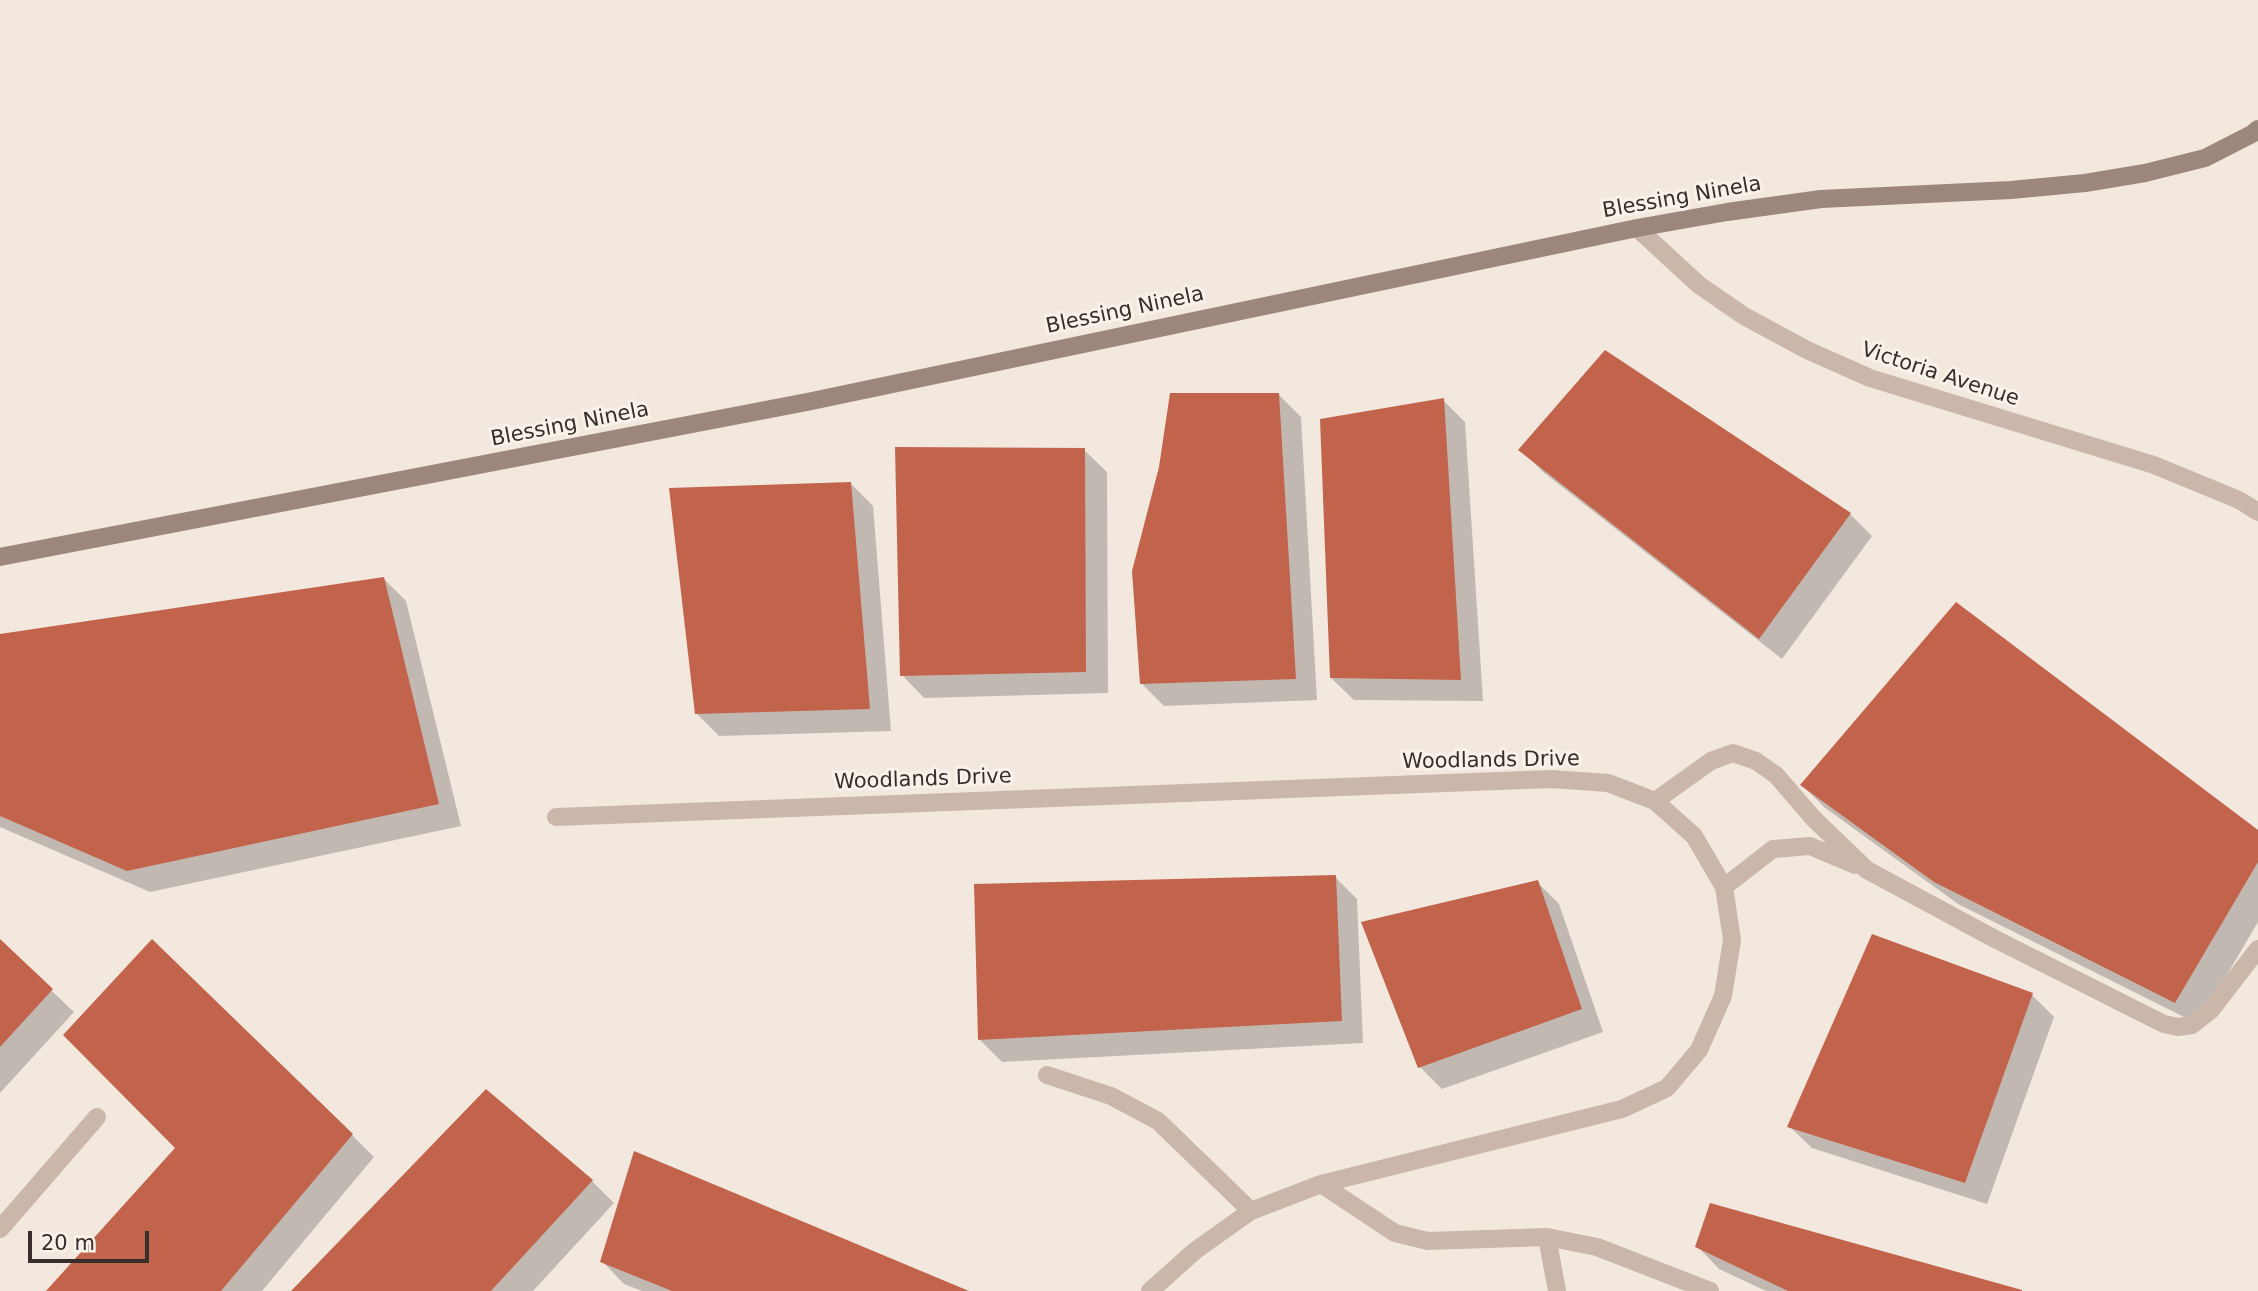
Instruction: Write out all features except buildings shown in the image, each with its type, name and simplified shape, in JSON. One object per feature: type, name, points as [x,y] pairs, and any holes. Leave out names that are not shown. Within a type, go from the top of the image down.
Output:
[{"type":"street","name":"Blessing Ninela","points":[[0,557],[807,402],[1637,228],[1821,199],[2011,190],[2085,183],[2145,173],[2205,158],[2258,129]]},
{"type":"street","name":"Victoria Avenue","points":[[1637,228],[1699,285],[1744,316],[1807,350],[1870,378],[2154,465],[2239,500],[2258,512]]},
{"type":"street","points":[[1655,801],[1710,761],[1733,753],[1756,761],[1776,775],[1813,818],[1867,870]]},
{"type":"street","name":"Woodlands Drive","points":[[556,817],[1551,779],[1608,783],[1655,801],[1694,836],[1724,887],[1732,940],[1723,996],[1699,1050],[1667,1088],[1622,1109],[1321,1184],[1251,1211],[1196,1250],[1150,1291]]},
{"type":"street","points":[[1724,887],[1773,849],[1810,846],[1867,870],[1995,939],[2164,1024],[2178,1027],[2192,1025],[2211,1010],[2258,949]]},
{"type":"street","points":[[1046,1075],[1111,1096],[1158,1121],[1251,1211]]},
{"type":"street","points":[[0,1229],[97,1116]]},
{"type":"street","points":[[1321,1184],[1395,1233],[1428,1241],[1548,1237],[1597,1247],[1710,1291]]},
{"type":"street","points":[[1548,1237],[1557,1291]]}]
